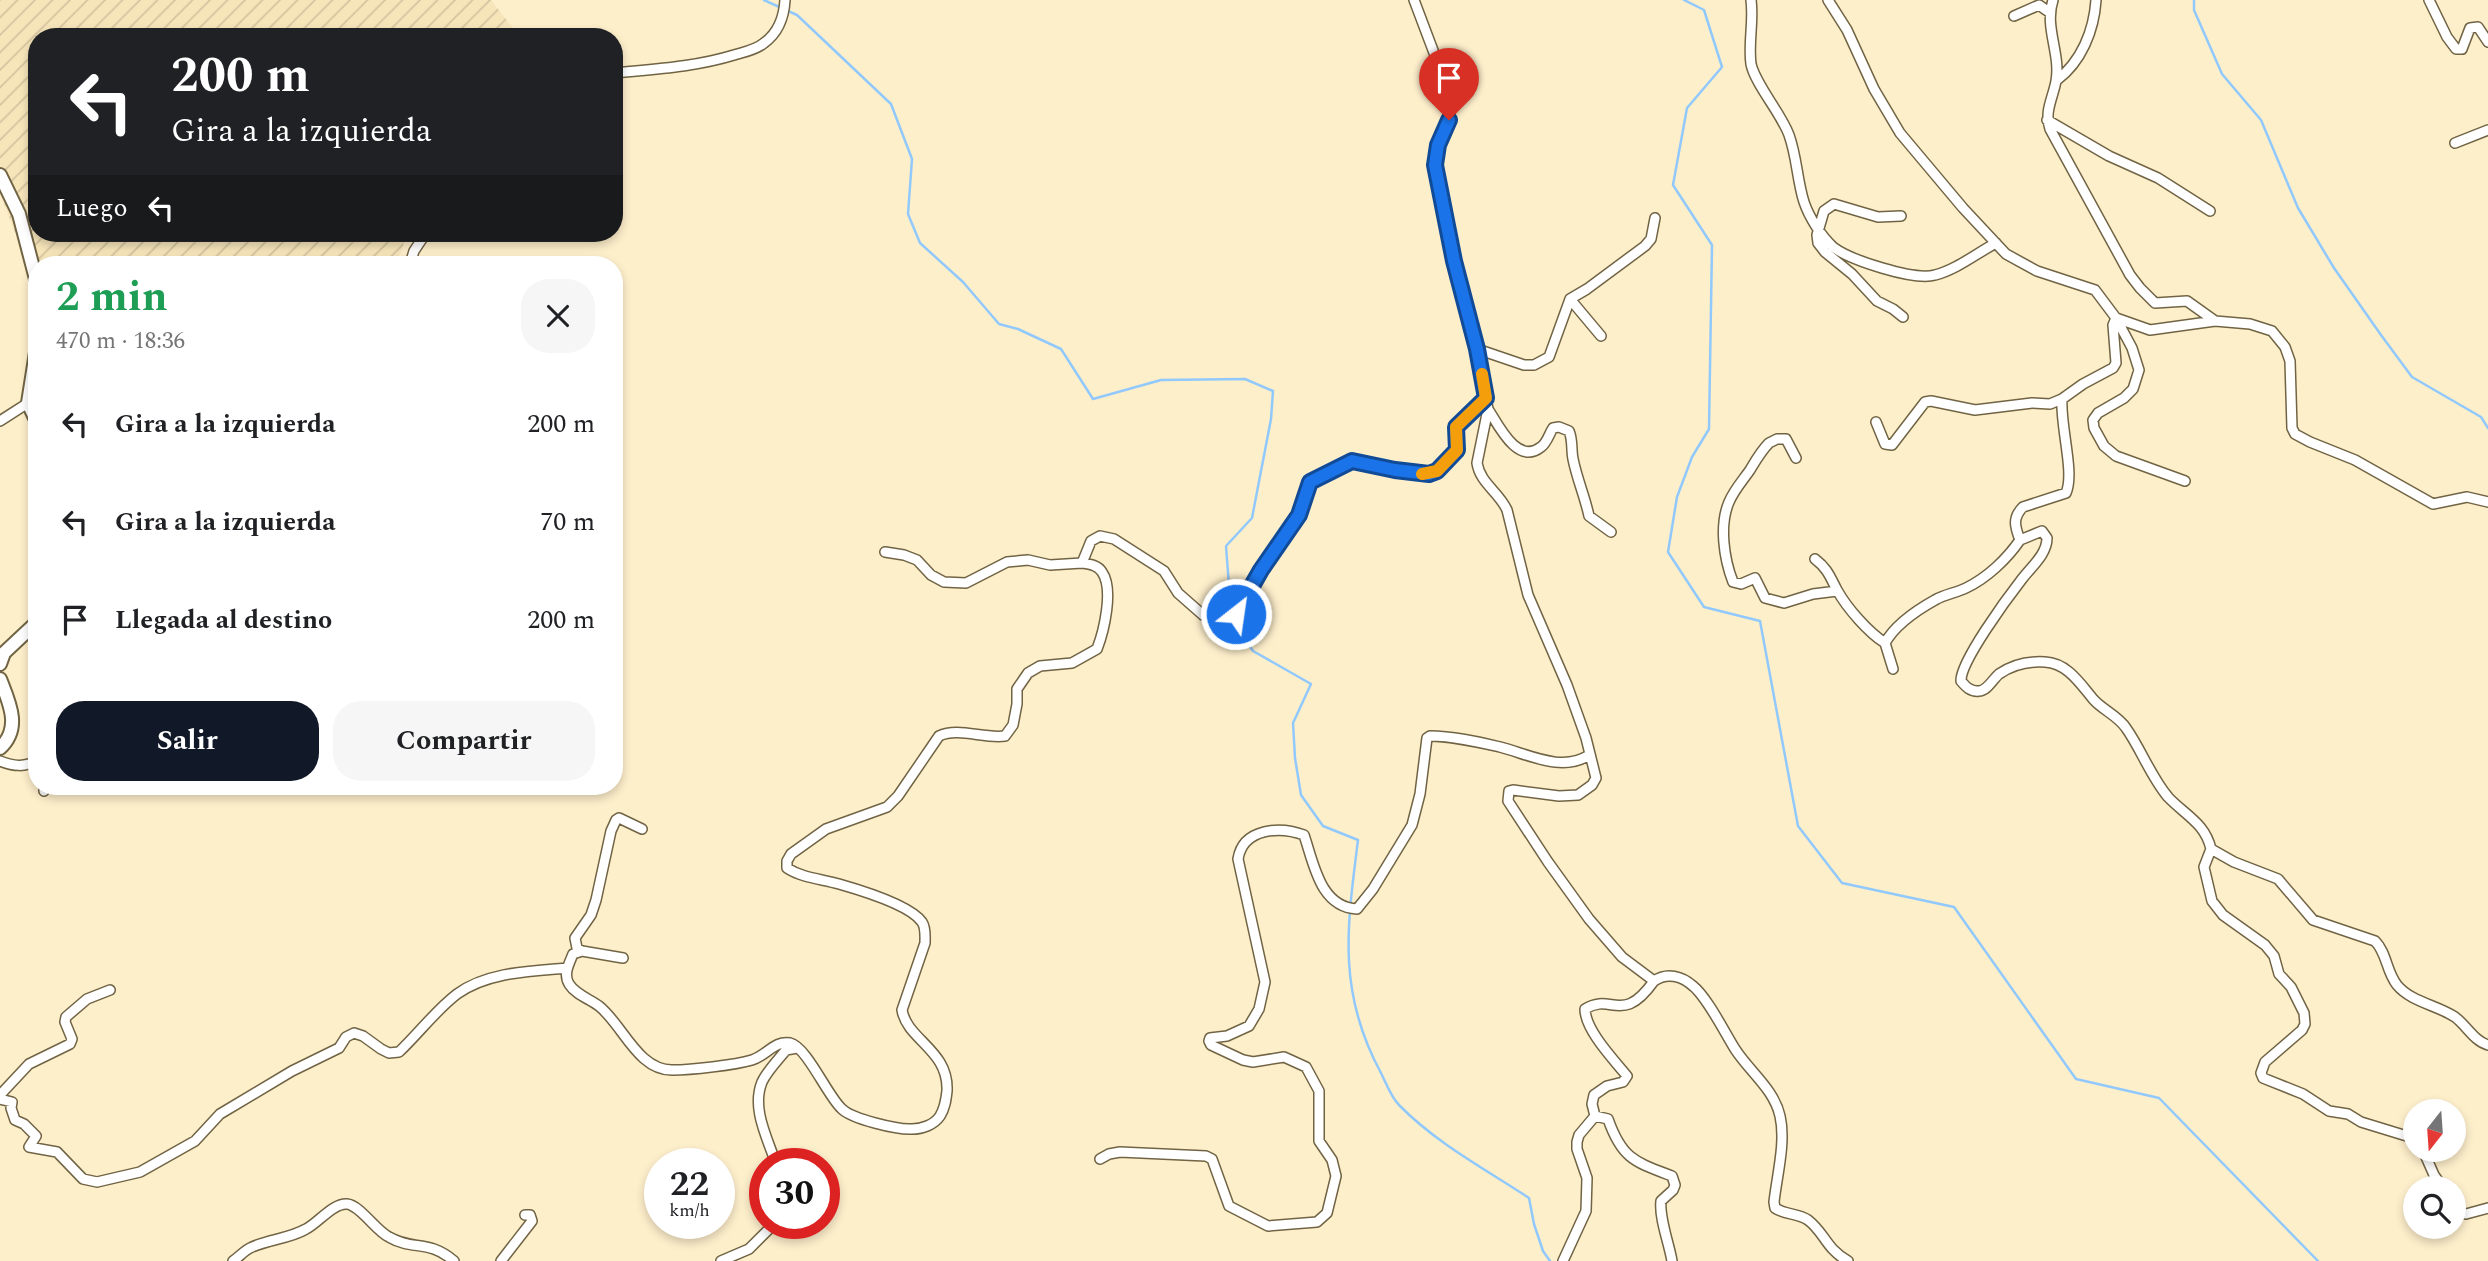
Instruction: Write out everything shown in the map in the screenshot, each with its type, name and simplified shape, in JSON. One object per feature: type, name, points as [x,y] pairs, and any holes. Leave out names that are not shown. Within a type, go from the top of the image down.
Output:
[{"type":"street","points":[[623,72],[698,64],[762,46],[778,27],[785,0]]},
{"type":"street","points":[[1414,0],[1448,90],[1451,106],[1449,120],[1438,145],[1435,165],[1488,408],[1509,443],[1526,451],[1536,451],[1544,446],[1553,428],[1569,431],[1575,469],[1584,491],[1589,516],[1611,532]]},
{"type":"street","points":[[1751,0],[1751,66],[1788,132],[1805,204],[1818,228],[1833,247],[1856,259],[1925,277],[1937,275],[1996,243]]},
{"type":"street","points":[[1828,0],[1847,30],[1874,89],[1900,133],[1996,243],[2006,254],[2037,271],[2095,290],[2116,318],[2132,348],[2138,370],[2133,389],[2124,398],[2098,413],[2093,420],[2094,428],[2104,446],[2116,456],[2185,481]]},
{"type":"street","points":[[2053,0],[2049,12],[2057,80],[2051,95],[2047,120],[2130,275],[2148,298],[2160,304],[2187,301],[2215,321]]},
{"type":"street","points":[[2057,80],[2070,70],[2079,58],[2094,19],[2096,0]]},
{"type":"street","points":[[2429,0],[2447,37],[2456,48],[2462,49],[2470,27],[2477,27],[2488,42]]},
{"type":"street","points":[[2014,16],[2039,5],[2049,12]]},
{"type":"street","points":[[2047,120],[2109,156],[2158,178],[2210,211]]},
{"type":"street","points":[[2455,143],[2488,130]]},
{"type":"street","points":[[0,175],[19,214],[30,256]]},
{"type":"street","points":[[1901,216],[1878,217],[1835,204],[1824,211],[1818,228],[1818,243],[1877,300],[1903,317]]},
{"type":"street","points":[[1477,349],[1524,365],[1542,362],[1549,357],[1570,299],[1584,292],[1645,246],[1651,239],[1655,218]]},
{"type":"street","points":[[1570,299],[1601,336]]},
{"type":"street","points":[[2116,318],[2150,330],[2215,321],[2250,324],[2272,331],[2285,347],[2290,361],[2292,428],[2299,437],[2355,460],[2433,504],[2467,497],[2488,502]]},
{"type":"street","points":[[1876,422],[1885,444],[1892,445],[1925,402],[1975,410],[2032,403],[2050,404],[2062,399],[2113,368],[2117,356],[2113,326],[2116,318]]},
{"type":"street","points":[[1082,563],[1091,541],[1100,536],[1114,539],[1164,571],[1178,593],[1193,608],[1216,620],[1227,619],[1236,614],[1261,570],[1299,515],[1310,482],[1352,461],[1418,474],[1437,471],[1457,450],[1456,427],[1486,398]]},
{"type":"street","points":[[2020,540],[2014,526],[2017,512],[2023,507],[2062,496],[2070,485],[2062,399]]},
{"type":"street","points":[[0,421],[28,403]]},
{"type":"street","points":[[1488,408],[1477,463],[1478,472],[1507,509],[1528,595],[1567,685],[1586,738],[1596,778],[1592,785],[1578,795],[1559,796],[1513,790],[1509,791],[1508,801],[1589,919],[1622,957],[1654,981]]},
{"type":"street","points":[[1797,458],[1786,439],[1769,443],[1733,494],[1726,512],[1724,528],[1730,573],[1733,582],[1737,584],[1755,578],[1765,598],[1784,603],[1813,594],[1837,591]]},
{"type":"street","points":[[1885,643],[1893,632],[1916,612],[1935,599],[1965,588],[1980,579],[2000,563],[2020,540],[2042,531],[2047,538],[2044,553],[2014,589],[1967,660],[1961,681],[1970,690],[1978,692],[2012,667],[2048,661],[2077,677],[2095,701],[2124,725],[2168,796],[2200,824],[2208,836],[2211,849],[2204,867],[2212,901],[2223,915],[2274,956],[2279,974],[2291,987],[2304,1013],[2305,1024],[2302,1030],[2265,1062],[2260,1073],[2263,1078],[2303,1094],[2329,1111],[2348,1114],[2361,1122],[2403,1135]]},
{"type":"street","points":[[582,951],[573,954],[567,968],[567,978],[575,991],[600,1007],[639,1054],[666,1070],[751,1060],[787,1042],[799,1048],[841,1108],[853,1117],[910,1130],[927,1126],[939,1117],[946,1104],[947,1078],[934,1053],[904,1018],[902,1010],[925,943],[923,923],[908,910],[840,884],[794,873],[787,868],[787,861],[791,854],[826,829],[887,807],[898,796],[939,736],[954,733],[992,738],[1005,736],[1013,725],[1017,689],[1028,673],[1040,666],[1072,663],[1097,649],[1105,628],[1107,585],[1102,571],[1094,565],[1050,565],[1028,560],[1007,562],[966,583],[944,582],[931,575],[917,560],[885,552]]},
{"type":"street","points":[[1815,559],[1830,572],[1837,591],[1869,631],[1885,643],[1893,669]]},
{"type":"street","points":[[0,664],[4,653],[28,630]]},
{"type":"street","points":[[0,679],[12,709],[13,722],[8,740],[0,748]]},
{"type":"street","points":[[1100,1159],[1120,1152],[1206,1156],[1212,1159],[1228,1206],[1268,1226],[1317,1222],[1323,1219],[1336,1176],[1332,1160],[1319,1141],[1319,1091],[1306,1067],[1284,1057],[1253,1062],[1243,1060],[1211,1045],[1209,1041],[1210,1038],[1227,1036],[1249,1026],[1259,1009],[1265,982],[1238,859],[1240,849],[1245,842],[1265,831],[1289,829],[1304,835],[1320,881],[1332,901],[1343,907],[1357,909],[1373,889],[1412,825],[1420,793],[1427,737],[1500,747],[1530,757],[1564,763],[1581,761],[1589,755]]},
{"type":"street","points":[[0,761],[10,765],[28,764]]},
{"type":"street","points":[[623,958],[582,951],[576,948],[575,938],[591,915],[614,824],[619,818],[642,829]]},
{"type":"street","points":[[2211,849],[2234,862],[2278,879],[2313,920],[2375,941],[2381,947],[2391,976],[2399,987],[2456,1018],[2480,1043],[2488,1045]]},
{"type":"street","points":[[110,990],[87,999],[66,1017],[71,1044],[29,1064],[0,1097],[12,1102],[15,1120],[24,1124],[36,1136],[29,1147],[57,1152],[83,1179],[97,1182],[140,1172],[195,1141],[220,1114],[292,1071],[325,1057],[354,1033],[389,1053],[400,1052],[458,993],[485,980],[511,974],[567,968]]},
{"type":"street","points":[[1595,1116],[1592,1104],[1594,1095],[1607,1086],[1623,1082],[1627,1076],[1587,1020],[1585,1009],[1590,1006],[1622,1007],[1636,1002],[1654,981],[1662,976],[1669,975],[1684,980],[1696,987],[1736,1051],[1774,1098],[1782,1128],[1775,1208],[1804,1217],[1818,1229],[1836,1254],[1848,1261]]},
{"type":"street","points":[[771,1148],[758,1110],[763,1081],[786,1050],[799,1048]]},
{"type":"street","points":[[1563,1261],[1586,1211],[1587,1178],[1577,1142],[1595,1116]]},
{"type":"street","points":[[1595,1116],[1608,1119],[1620,1149],[1634,1161],[1672,1176],[1673,1190],[1661,1201],[1660,1209],[1672,1261]]},
{"type":"street","points":[[233,1261],[249,1248],[292,1237],[340,1206],[349,1204],[390,1238],[430,1246],[454,1261]]},
{"type":"street","points":[[2466,1214],[2488,1208]]},
{"type":"street","points":[[501,1261],[532,1221],[530,1215],[525,1215]]},
{"type":"street","points":[[722,1261],[749,1250],[760,1239]]},
{"type":"shaded area","points":[[0,0],[491,0],[513,28],[28,28],[28,242],[404,242],[400,256],[28,256],[28,267],[0,193]]},
{"type":"waterway","points":[[764,0],[797,15],[891,104],[912,159],[908,214],[920,243],[963,282],[999,324],[1018,329],[1061,349],[1093,399],[1161,380],[1245,379],[1273,391],[1271,419],[1252,518],[1226,546],[1231,612]]},
{"type":"waterway","points":[[1684,0],[1704,10],[1722,67],[1687,108],[1673,185],[1712,245],[1709,429],[1692,457],[1677,497],[1668,552],[1704,607],[1760,621],[1798,826],[1842,883],[1954,907],[2076,1079],[2159,1098],[2318,1261]]},
{"type":"waterway","points":[[2194,0],[2194,10],[2222,74],[2261,120],[2298,208],[2334,268],[2412,377],[2481,417],[2488,428]]},
{"type":"waterway","points":[[1232,619],[1253,651],[1311,684],[1293,723],[1301,795],[1323,826],[1358,840],[1349,931],[1351,987],[1367,1043],[1389,1090],[1413,1119],[1461,1155],[1529,1198],[1534,1224],[1543,1251],[1550,1261]]},
{"type":"slow traffic","points":[[1422,474],[1437,471],[1457,450],[1456,427],[1486,398],[1482,374]]},
{"type":"route","points":[[1236,614],[1261,570],[1299,515],[1310,482],[1352,461],[1418,474],[1437,471],[1457,450],[1456,427],[1486,398],[1435,165],[1438,145],[1449,120]]}]
